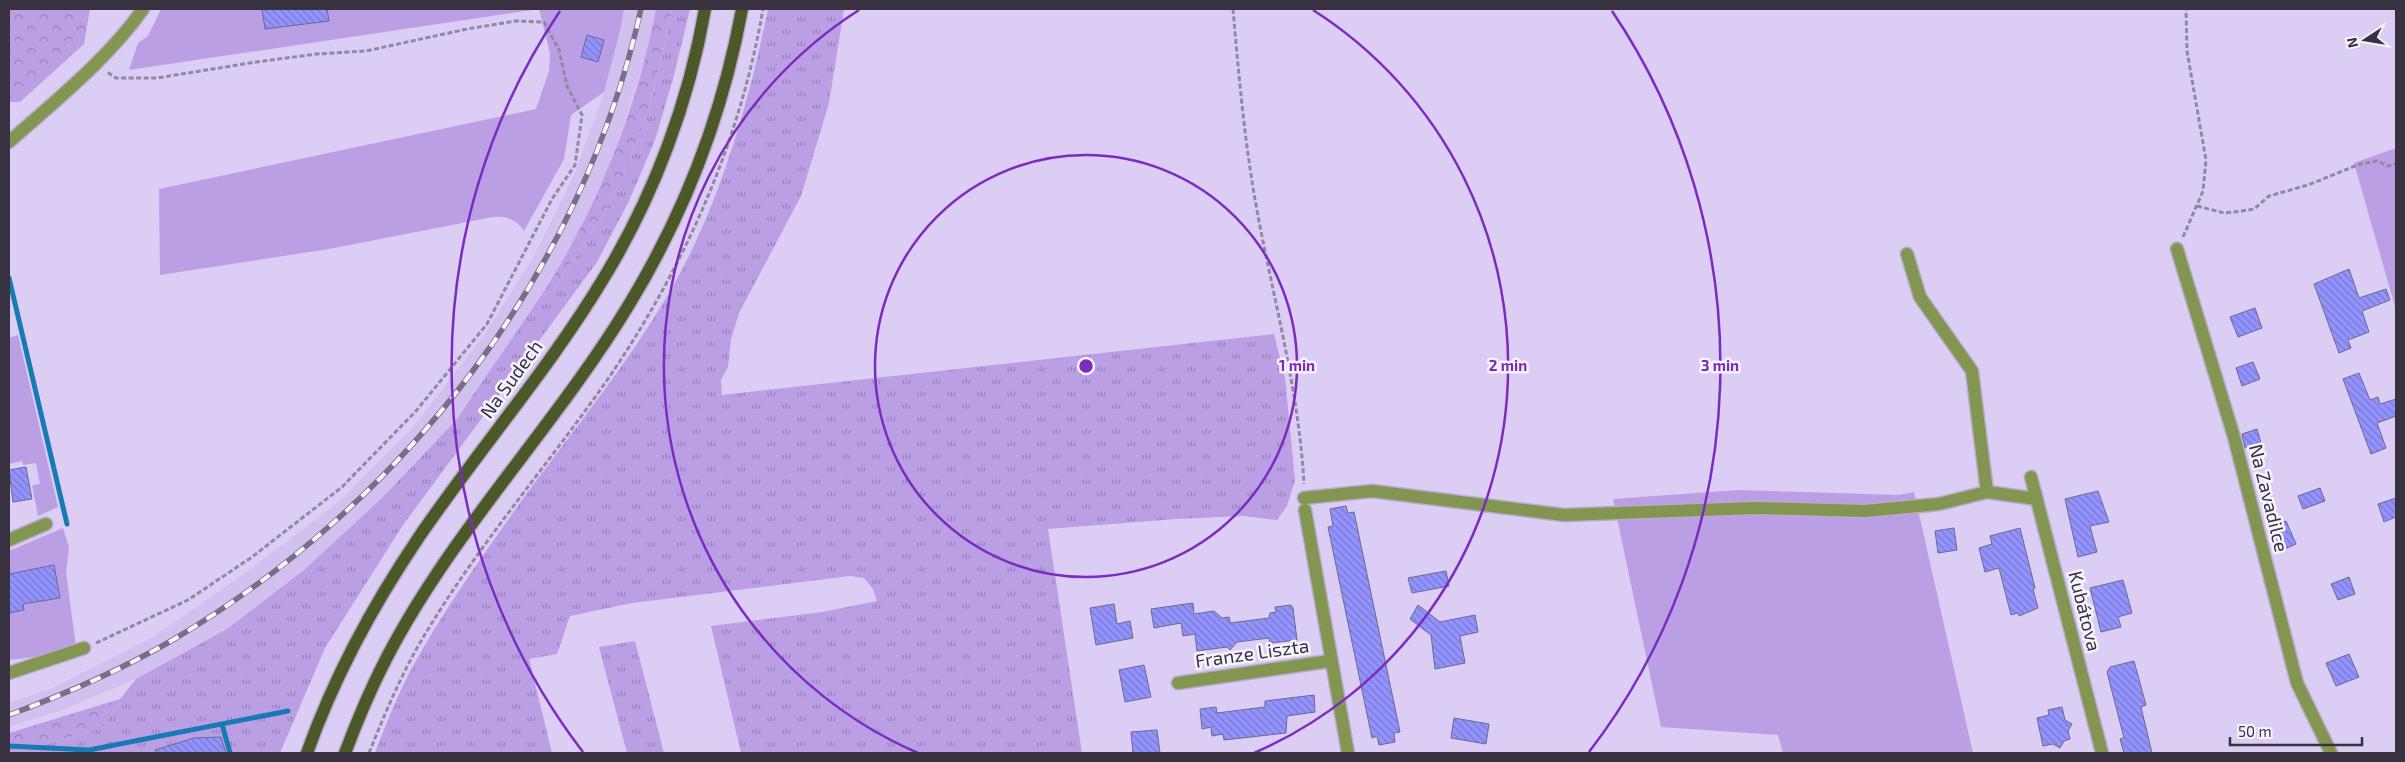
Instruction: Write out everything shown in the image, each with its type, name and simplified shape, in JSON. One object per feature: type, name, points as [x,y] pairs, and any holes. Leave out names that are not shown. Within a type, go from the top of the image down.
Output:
[{"type":"main road","name":"Na Sudech","points":[[307,753],[327,702],[351,650],[418,538],[582,313],[628,234],[662,159],[680,109],[705,9]]},
{"type":"main road","points":[[345,753],[361,711],[386,658],[416,609],[483,510],[588,368],[629,305],[654,262],[684,201],[701,160],[728,74],[742,9]]},
{"type":"street","points":[[9,142],[94,64],[133,24],[143,9]]},
{"type":"street","name":"Na Zavadilce","points":[[2176,249],[2234,437],[2296,683],[2332,753]]},
{"type":"street","points":[[1907,254],[1920,298],[1972,371],[1987,492]]},
{"type":"street","name":"Kubátova","points":[[2031,477],[2102,753]]},
{"type":"street","points":[[1305,504],[1372,491],[1564,515],[1756,508],[1865,511],[1938,504],[1987,492],[2037,499]]},
{"type":"street","name":"Franze Liszta","points":[[1305,504],[1330,661],[1348,753]]},
{"type":"street","points":[[9,540],[46,524]]},
{"type":"street","points":[[9,673],[84,648]]},
{"type":"street","name":"Franze Liszta","points":[[1178,683],[1330,661]]},
{"type":"path","points":[[1233,9],[1243,117],[1257,213],[1288,357],[1297,415],[1305,504]]},
{"type":"path","points":[[2176,249],[2203,190],[2206,160],[2187,51],[2186,9]]},
{"type":"path","points":[[84,648],[188,600],[252,557],[342,488],[416,411],[487,324],[552,199],[575,165],[582,115],[567,86],[559,50],[544,22],[516,21],[467,28],[366,51],[317,54],[157,78],[116,78],[94,64]]},
{"type":"path","points":[[2197,206],[2224,213],[2254,209],[2269,196],[2308,185],[2360,164],[2377,162],[2388,166],[2396,164]]},
{"type":"shaded area","points":[[624,9],[656,9],[648,50],[611,163],[567,255],[516,336],[456,419],[383,497],[304,570],[227,629],[136,679],[65,709],[9,727],[9,703],[50,689],[151,638],[244,574],[341,500],[413,427],[487,331],[534,256],[575,173],[604,92]]},
{"type":"green space","points":[[9,9],[90,9],[84,44],[20,102],[9,102]]},
{"type":"green space","points":[[161,9],[539,9],[129,70],[138,43],[148,36]]},
{"type":"green space","points":[[539,9],[624,9],[604,92],[571,115],[564,159],[524,231],[511,219],[493,217],[329,249],[160,275],[159,189],[536,109],[549,71],[550,53]]},
{"type":"green space","points":[[656,9],[672,9],[654,87],[628,164],[605,212],[592,232],[552,292],[541,296],[580,229],[612,158],[638,84]]},
{"type":"green space","points":[[672,9],[690,9],[673,79],[655,140],[629,201],[597,262],[403,525],[325,648],[280,753],[16,753],[102,728],[120,699],[136,679],[227,629],[304,570],[383,497],[456,420],[541,296],[552,292],[605,212],[638,139],[661,61]]},
{"type":"green space","points":[[768,9],[844,9],[829,103],[801,196],[739,313],[731,339],[728,367],[721,380],[722,395],[1274,334],[1285,378],[1295,480],[1287,506],[1277,520],[1244,516],[1176,519],[1048,529],[1082,753],[741,753],[711,626],[822,612],[877,601],[873,589],[864,578],[850,576],[632,603],[570,616],[557,654],[529,659],[552,753],[375,753],[410,671],[446,611],[515,510],[631,353],[673,287],[704,223],[727,163],[746,102]]},
{"type":"green space","points":[[2396,148],[2396,310],[2354,163]]},
{"type":"green space","points":[[18,335],[58,507],[38,516],[32,485],[40,484],[36,463],[23,465],[22,461],[9,464],[9,338]]},
{"type":"green space","points":[[1738,490],[1899,495],[1914,492],[1973,753],[1783,753],[1778,735],[1661,727],[1613,499]]},
{"type":"green space","points":[[63,528],[69,548],[66,572],[76,647],[60,654],[9,660],[9,551]]},
{"type":"green space","points":[[635,641],[664,753],[627,753],[599,647]]},
{"type":"green space","points":[[120,699],[102,728],[16,753],[9,753],[9,733]]},
{"type":"building","points":[[262,9],[327,9],[329,21],[265,29]]},
{"type":"building","points":[[587,35],[604,40],[598,62],[581,57]]},
{"type":"building","points":[[2349,269],[2359,298],[2386,289],[2390,300],[2362,311],[2369,332],[2348,340],[2351,348],[2339,353],[2314,284]]},
{"type":"building","points":[[2255,308],[2262,328],[2238,337],[2230,317]]},
{"type":"building","points":[[2253,362],[2260,379],[2242,386],[2236,368]]},
{"type":"building","points":[[2359,373],[2370,400],[2378,397],[2380,404],[2396,399],[2396,416],[2377,423],[2386,448],[2371,454],[2343,379]]},
{"type":"building","points":[[2257,429],[2261,443],[2245,448],[2242,434]]},
{"type":"building","points":[[26,467],[32,499],[13,502],[9,470]]},
{"type":"building","points":[[2320,488],[2325,501],[2303,509],[2298,496]]},
{"type":"building","points":[[2098,491],[2109,522],[2090,526],[2097,552],[2078,557],[2065,499]]},
{"type":"building","points":[[2396,498],[2396,517],[2384,522],[2378,504]]},
{"type":"building","points":[[1346,506],[1348,513],[1354,512],[1400,732],[1394,733],[1395,742],[1379,745],[1377,736],[1372,738],[1328,527],[1333,526],[1330,509]]},
{"type":"building","points":[[2286,521],[2296,544],[2280,551],[2270,527]]},
{"type":"building","points":[[1954,528],[1957,550],[1938,553],[1935,531]]},
{"type":"building","points":[[2020,528],[2038,608],[2019,616],[2018,613],[2011,615],[1999,568],[1985,572],[1979,548],[1992,544],[1990,536]]},
{"type":"building","points":[[54,565],[60,598],[23,604],[24,610],[9,613],[9,574]]},
{"type":"building","points":[[1446,571],[1449,586],[1412,593],[1408,578]]},
{"type":"building","points":[[2349,577],[2355,594],[2338,600],[2331,584]]},
{"type":"building","points":[[2123,580],[2132,613],[2118,617],[2121,627],[2101,632],[2090,588]]},
{"type":"building","points":[[1193,603],[1194,614],[1214,611],[1222,618],[1229,617],[1230,623],[1269,618],[1270,613],[1276,612],[1275,607],[1291,605],[1297,640],[1270,643],[1269,638],[1237,642],[1230,650],[1227,647],[1197,651],[1195,634],[1183,636],[1181,623],[1154,628],[1151,609]]},
{"type":"building","points":[[1114,604],[1117,624],[1130,621],[1133,638],[1096,645],[1090,608]]},
{"type":"building","points":[[1418,605],[1440,622],[1475,615],[1478,632],[1460,636],[1465,663],[1435,669],[1431,635],[1410,619]]},
{"type":"building","points":[[2349,654],[2359,677],[2336,686],[2326,663]]},
{"type":"building","points":[[2134,661],[2146,705],[2141,707],[2152,753],[2124,753],[2120,739],[2124,738],[2107,672],[2110,667]]},
{"type":"building","points":[[1144,665],[1151,697],[1125,702],[1119,670]]},
{"type":"building","points":[[1314,695],[1315,712],[1287,716],[1286,733],[1224,740],[1223,734],[1212,736],[1211,727],[1202,729],[1200,709],[1216,707],[1217,713],[1265,707],[1265,701]]},
{"type":"building","points":[[2062,707],[2065,720],[2072,724],[2068,731],[2070,739],[2064,741],[2060,748],[2053,744],[2043,746],[2037,718],[2049,715],[2048,710]]},
{"type":"building","points":[[1454,718],[1489,724],[1486,744],[1451,738]]},
{"type":"building","points":[[1157,730],[1160,753],[1133,753],[1131,732]]},
{"type":"building","points":[[221,737],[226,753],[156,753],[155,750],[194,738]]},
{"type":"waterway","points":[[9,278],[67,524]]},
{"type":"waterway","points":[[9,746],[89,750],[288,711]]},
{"type":"waterway","points":[[222,724],[230,753]]},
{"type":"railway","points":[[9,715],[51,699],[132,662],[171,641],[256,585],[334,522],[407,451],[471,373],[528,289],[575,200],[613,107],[641,9]]}]
